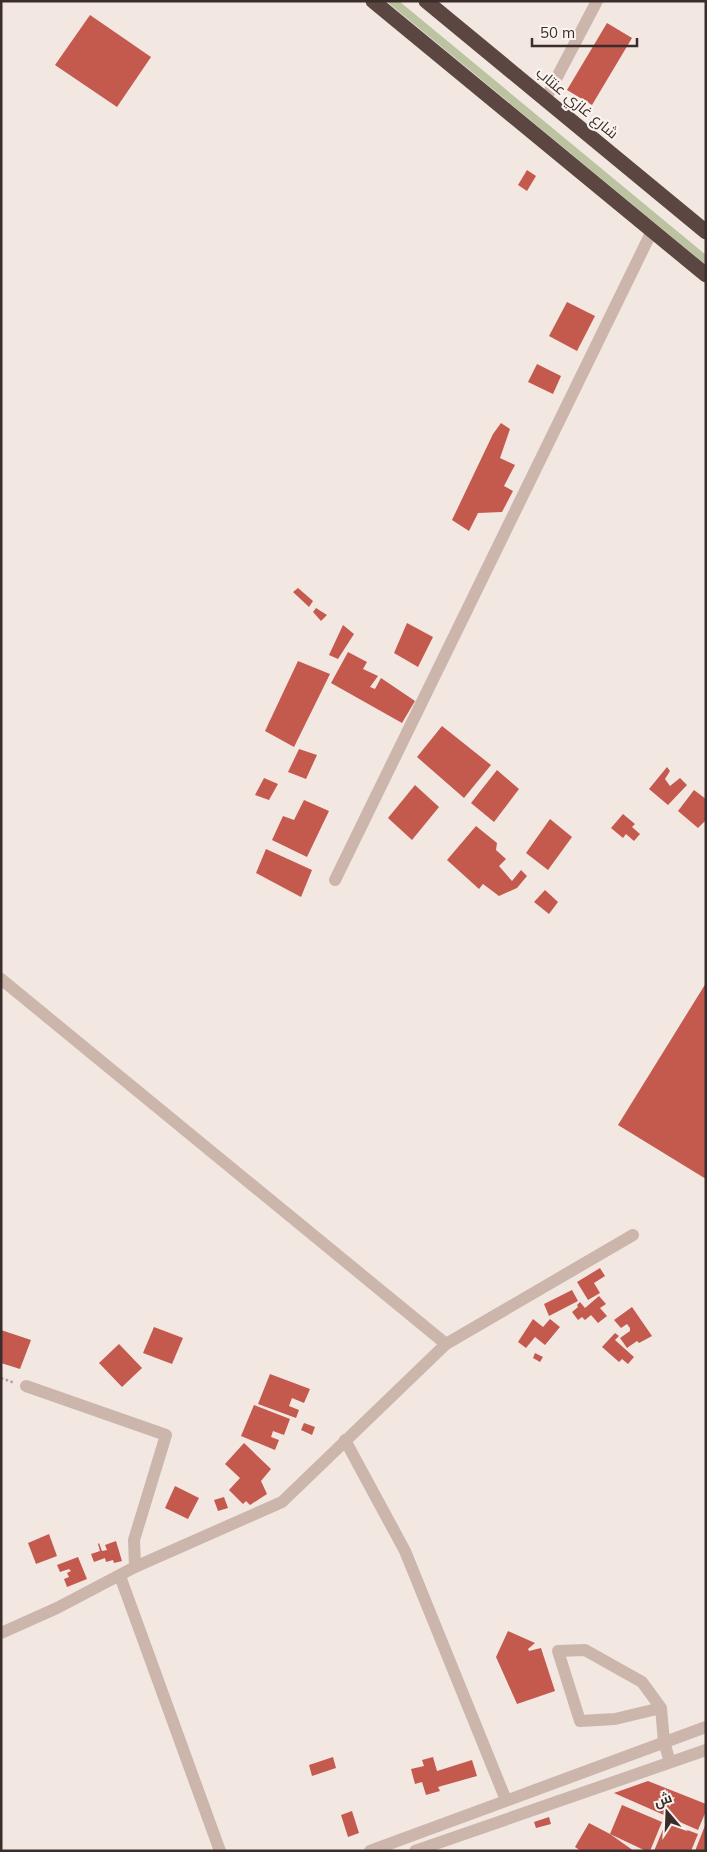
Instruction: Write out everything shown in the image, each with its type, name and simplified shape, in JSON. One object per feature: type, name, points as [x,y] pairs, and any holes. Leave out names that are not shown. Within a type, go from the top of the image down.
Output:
[{"type":"highway","points":[[374,1],[706,275]]},
{"type":"highway","name":"شارع غازي عنتاب","points":[[426,1],[706,232]]},
{"type":"street","points":[[545,100],[597,1]]},
{"type":"street","points":[[336,880],[652,231]]},
{"type":"street","points":[[1,978],[446,1344]]},
{"type":"street","points":[[1,1634],[135,1567],[282,1502],[446,1344],[633,1235]]},
{"type":"street","points":[[26,1386],[166,1435],[134,1540],[135,1567]]},
{"type":"street","points":[[346,1440],[405,1551],[506,1800]]},
{"type":"street","points":[[120,1576],[220,1851]]},
{"type":"street","points":[[661,1708],[615,1719],[580,1721],[558,1651],[585,1650],[642,1682],[661,1708],[664,1742],[670,1762]]},
{"type":"street","points":[[370,1851],[706,1727]]},
{"type":"street","points":[[415,1851],[706,1750]]},
{"type":"street","points":[[478,1811],[483,1827]]},
{"type":"green space","points":[[386,1],[399,1],[706,255],[706,265]]},
{"type":"building","points":[[90,15],[151,57],[117,107],[55,65]]},
{"type":"building","points":[[607,23],[632,38],[592,105],[567,90]]},
{"type":"building","points":[[527,170],[536,176],[527,191],[518,185]]},
{"type":"building","points":[[567,302],[595,316],[577,351],[549,336]]},
{"type":"building","points":[[537,364],[561,376],[553,394],[528,382]]},
{"type":"building","points":[[501,423],[510,429],[500,458],[515,465],[504,486],[513,491],[502,512],[478,513],[469,531],[452,520],[493,434]]},
{"type":"building","points":[[298,588],[313,601],[309,607],[293,592]]},
{"type":"building","points":[[316,608],[327,615],[321,621],[313,612]]},
{"type":"building","points":[[407,623],[433,637],[418,667],[394,653]]},
{"type":"building","points":[[343,625],[354,634],[338,659],[329,655]]},
{"type":"building","points":[[348,652],[367,662],[363,669],[378,676],[370,687],[375,689],[381,678],[415,701],[402,723],[331,683]]},
{"type":"building","points":[[298,661],[330,674],[294,747],[265,731]]},
{"type":"building","points":[[442,726],[491,765],[464,798],[417,757]]},
{"type":"building","points":[[299,749],[317,755],[306,779],[288,772]]},
{"type":"building","points":[[667,767],[670,771],[665,779],[670,786],[680,778],[687,785],[668,805],[649,789]]},
{"type":"building","points":[[497,770],[519,789],[494,822],[471,803]]},
{"type":"building","points":[[264,778],[278,784],[269,800],[255,795]]},
{"type":"building","points":[[415,785],[439,807],[412,840],[388,818]]},
{"type":"building","points":[[694,790],[706,799],[706,820],[698,828],[678,811]]},
{"type":"building","points":[[304,800],[329,811],[307,857],[272,840],[283,816],[294,820]]},
{"type":"building","points":[[623,814],[635,824],[632,827],[640,834],[634,841],[626,834],[623,838],[611,828]]},
{"type":"building","points":[[550,819],[572,837],[548,870],[526,853]]},
{"type":"building","points":[[476,826],[497,843],[496,850],[506,859],[499,866],[512,881],[521,870],[527,876],[517,888],[499,896],[483,884],[479,889],[447,860]]},
{"type":"building","points":[[266,849],[312,870],[301,897],[256,873]]},
{"type":"building","points":[[545,890],[558,902],[549,914],[534,902]]},
{"type":"building","points":[[706,983],[706,1179],[618,1125]]},
{"type":"building","points":[[600,1268],[605,1276],[594,1283],[600,1293],[588,1300],[577,1282]]},
{"type":"building","points":[[572,1290],[578,1301],[549,1316],[544,1304]]},
{"type":"building","points":[[599,1296],[606,1304],[600,1308],[607,1316],[598,1323],[591,1315],[585,1320],[582,1317],[578,1320],[572,1312],[578,1307],[577,1305],[580,1302],[585,1308]]},
{"type":"building","points":[[632,1307],[652,1336],[639,1343],[637,1341],[627,1348],[620,1338],[630,1331],[630,1328],[627,1324],[621,1328],[614,1320]]},
{"type":"building","points":[[533,1319],[543,1327],[550,1319],[560,1327],[545,1345],[535,1337],[526,1348],[518,1342]]},
{"type":"building","points":[[154,1327],[183,1338],[172,1364],[143,1353]]},
{"type":"building","points":[[1,1330],[31,1340],[20,1369],[1,1363]]},
{"type":"building","points":[[615,1333],[619,1336],[615,1340],[634,1357],[628,1364],[622,1359],[619,1362],[602,1347]]},
{"type":"building","points":[[119,1344],[142,1368],[122,1387],[99,1363]]},
{"type":"building","points":[[535,1353],[543,1357],[540,1362],[533,1358]]},
{"type":"building","points":[[270,1374],[310,1389],[304,1403],[292,1398],[289,1406],[299,1410],[296,1418],[258,1404]]},
{"type":"building","points":[[254,1405],[290,1419],[284,1435],[273,1431],[271,1437],[279,1440],[275,1450],[241,1436]]},
{"type":"building","points":[[304,1423],[315,1427],[312,1435],[301,1430]]},
{"type":"building","points":[[244,1443],[271,1469],[261,1481],[267,1494],[250,1505],[246,1501],[243,1504],[229,1490],[240,1478],[225,1464]]},
{"type":"building","points":[[175,1486],[199,1498],[188,1519],[165,1508]]},
{"type":"building","points":[[224,1497],[228,1508],[218,1511],[214,1500]]},
{"type":"building","points":[[49,1534],[57,1556],[36,1564],[28,1543]]},
{"type":"building","points":[[116,1541],[122,1561],[114,1563],[113,1560],[106,1562],[105,1558],[94,1562],[91,1554],[100,1551],[99,1543],[102,1551],[107,1550],[105,1545]]},
{"type":"building","points":[[78,1557],[87,1579],[67,1587],[64,1579],[69,1577],[67,1573],[71,1571],[69,1569],[60,1572],[57,1565]]},
{"type":"building","points":[[508,1631],[535,1643],[528,1649],[529,1651],[541,1648],[555,1691],[517,1704],[496,1657]]},
{"type":"building","points":[[333,1757],[336,1768],[312,1776],[309,1765]]},
{"type":"building","points":[[433,1757],[437,1771],[472,1760],[477,1776],[438,1787],[440,1791],[426,1795],[422,1782],[415,1784],[411,1769],[424,1766],[422,1760]]},
{"type":"building","points":[[648,1781],[706,1804],[706,1811],[698,1830],[614,1793]]},
{"type":"building","points":[[622,1805],[662,1822],[650,1851],[646,1851],[610,1834]]},
{"type":"building","points":[[352,1811],[359,1833],[348,1837],[341,1815]]},
{"type":"building","points":[[549,1817],[551,1824],[536,1828],[534,1822]]},
{"type":"building","points":[[666,1822],[698,1834],[691,1851],[654,1851]]},
{"type":"building","points":[[589,1823],[610,1834],[634,1851],[581,1851],[575,1847]]},
{"type":"building","points":[[706,1823],[706,1851],[695,1851]]}]
